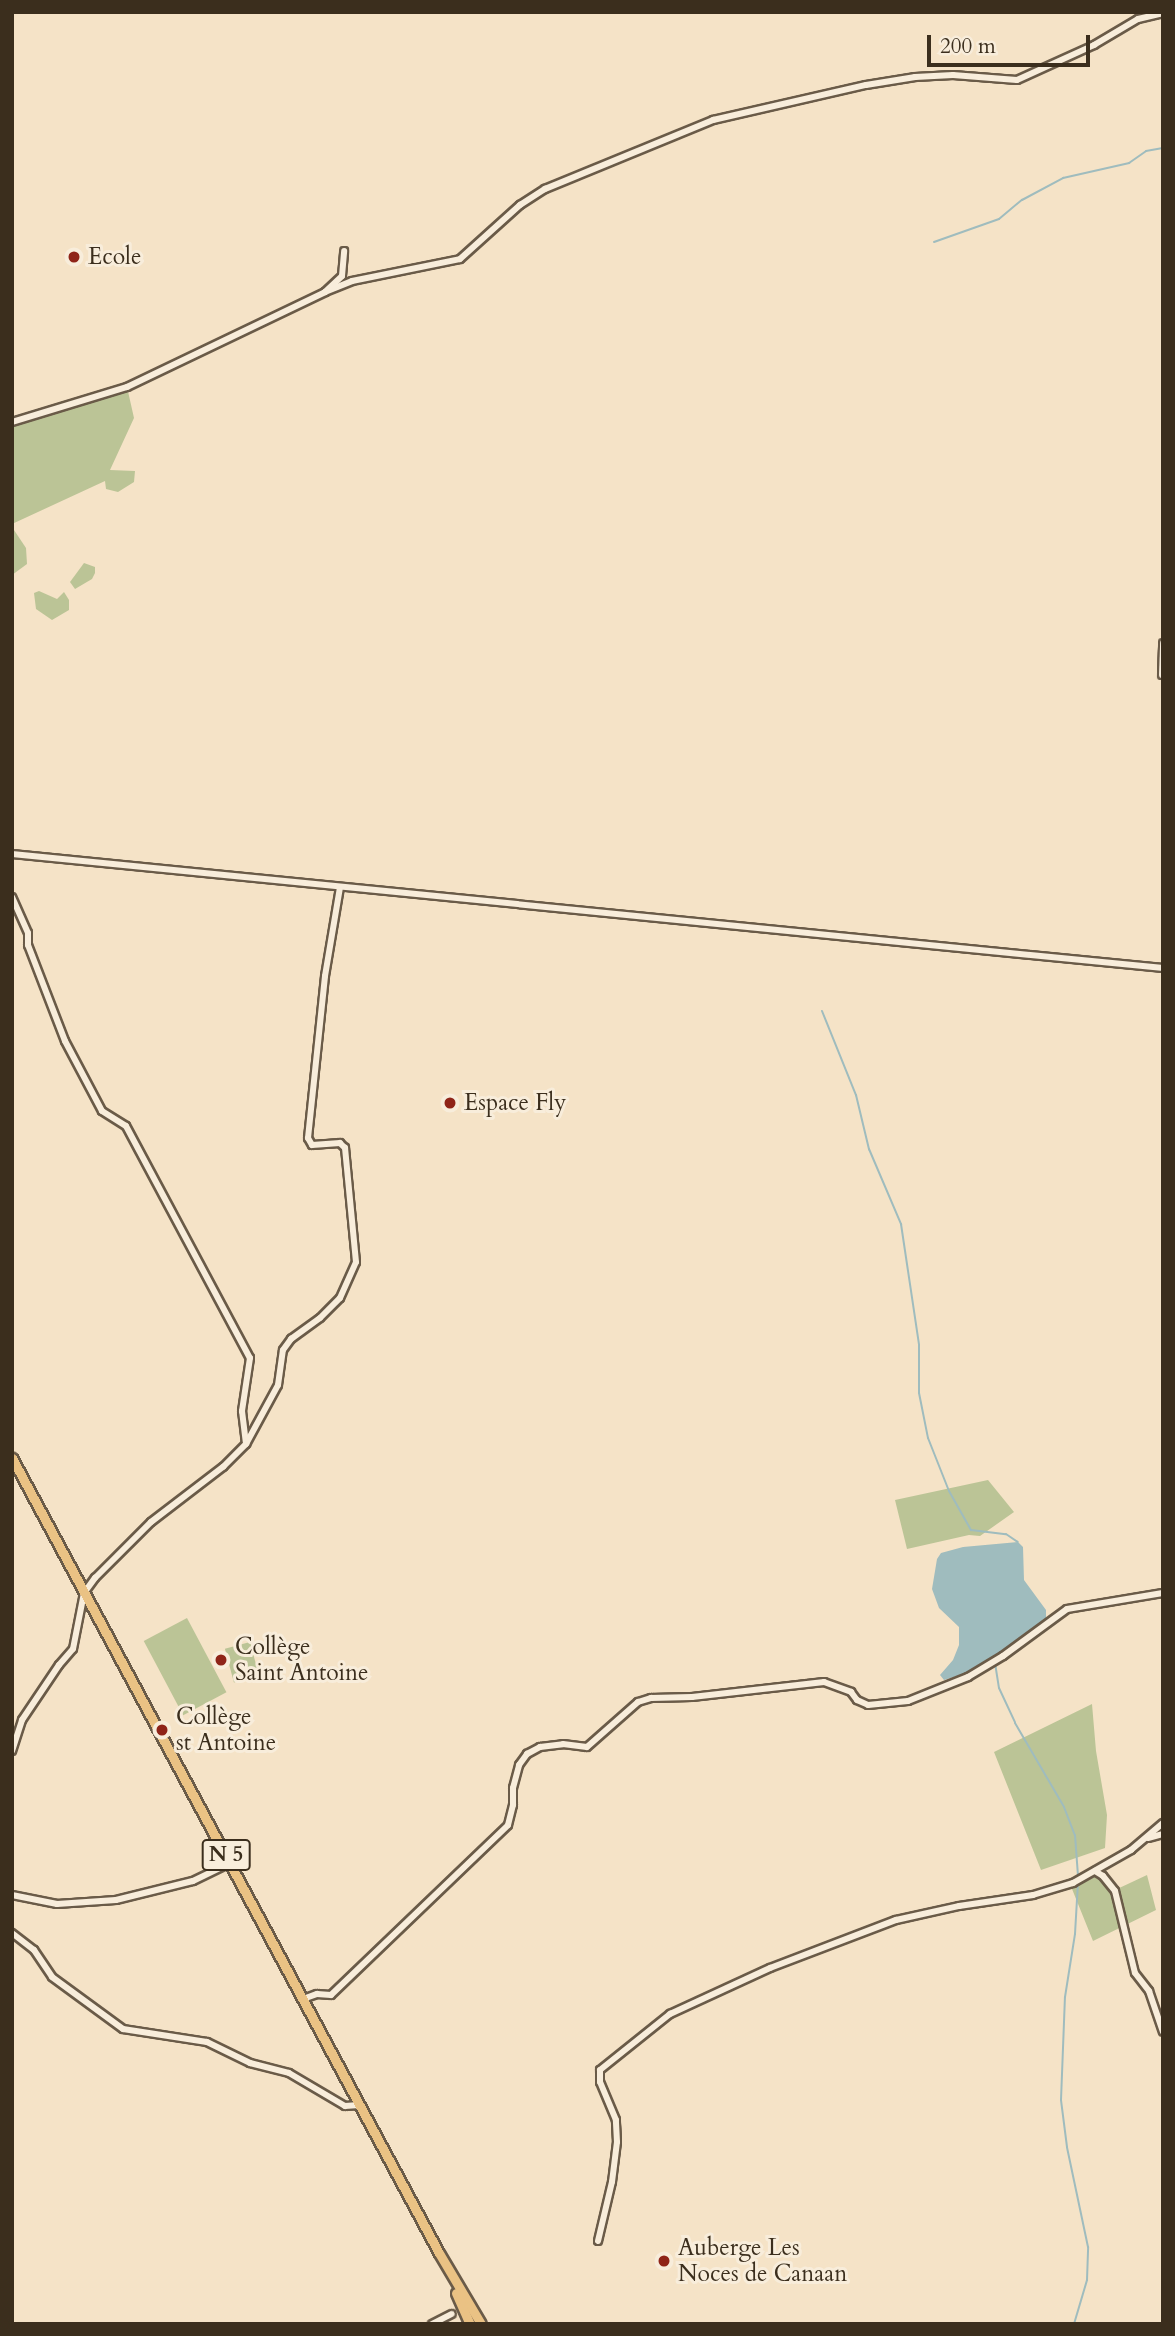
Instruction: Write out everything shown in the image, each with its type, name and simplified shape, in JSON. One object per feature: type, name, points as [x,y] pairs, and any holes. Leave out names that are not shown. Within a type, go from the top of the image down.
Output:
[{"type":"highway","name":"N 5","points":[[12,1458],[439,2253],[481,2324]]},
{"type":"highway","name":"N 5","points":[[439,2253],[470,2324]]},
{"type":"street","points":[[12,422],[127,387],[352,281],[460,259],[520,205],[545,188],[713,120],[866,85],[915,77],[953,75],[1017,80],[1094,45],[1138,19],[1163,13]]},
{"type":"street","points":[[325,292],[342,276],[344,251]]},
{"type":"street","points":[[1162,675],[1163,643]]},
{"type":"street","points":[[12,854],[1163,968]]},
{"type":"street","points":[[12,1751],[22,1720],[73,1649],[84,1593],[129,1542],[223,1467],[246,1444],[278,1385],[283,1350],[291,1339],[320,1318],[340,1298],[357,1259],[345,1147],[340,1143],[312,1145],[308,1138],[325,976],[340,887]]},
{"type":"street","points":[[12,897],[28,933],[28,945],[65,1041],[102,1111],[126,1125],[250,1358],[242,1411],[246,1444]]},
{"type":"street","points":[[303,1999],[317,1994],[331,1995],[508,1825],[519,1765],[527,1754],[540,1747],[563,1744],[587,1747],[638,1702],[651,1698],[692,1697],[824,1682],[851,1692],[857,1700],[868,1705],[908,1701],[968,1677],[1003,1656],[1067,1609],[1163,1593]]},
{"type":"street","points":[[598,2241],[612,2182],[617,2142],[616,2120],[600,2082],[600,2070],[670,2014],[770,1968],[896,1920],[959,1906],[1032,1895],[1073,1883],[1146,1839],[1163,1823]]},
{"type":"street","points":[[1146,1839],[1163,1834]]},
{"type":"street","points":[[12,1895],[57,1904],[116,1900],[193,1881],[230,1863]]},
{"type":"street","points":[[1095,1871],[1103,1876],[1115,1891],[1135,1973],[1149,1991],[1163,2032]]},
{"type":"street","points":[[12,1933],[34,1950],[52,1977],[124,2029],[206,2042],[250,2063],[289,2073],[345,2106],[359,2105]]},
{"type":"street","points":[[432,2324],[452,2314]]},
{"type":"green space","points":[[127,387],[134,418],[110,470],[135,471],[134,482],[118,492],[106,489],[105,481],[12,524],[12,422]]},
{"type":"green space","points":[[12,527],[26,548],[27,564],[12,575]]},
{"type":"green space","points":[[84,563],[95,567],[95,573],[92,579],[75,589],[70,582]]},
{"type":"green space","points":[[39,591],[57,599],[64,592],[69,600],[69,610],[52,620],[36,609],[34,593]]},
{"type":"green space","points":[[988,1480],[1014,1512],[980,1536],[969,1535],[907,1549],[895,1500]]},
{"type":"green space","points":[[187,1618],[226,1692],[183,1715],[144,1641]]},
{"type":"green space","points":[[250,1642],[259,1676],[234,1683],[225,1649]]},
{"type":"green space","points":[[1092,1704],[1096,1751],[1107,1815],[1105,1848],[1041,1870],[994,1752]]},
{"type":"green space","points":[[1095,1871],[1115,1890],[1147,1875],[1156,1910],[1093,1941],[1070,1884]]},
{"type":"water","points":[[1018,1542],[1023,1547],[1024,1580],[1046,1610],[1046,1619],[1001,1653],[967,1673],[944,1680],[940,1675],[953,1660],[959,1645],[959,1627],[939,1608],[932,1589],[937,1559],[941,1553],[963,1547]]},
{"type":"waterway","points":[[934,242],[999,219],[1022,200],[1063,178],[1129,163],[1146,151],[1163,148]]},
{"type":"waterway","points":[[822,1011],[856,1095],[869,1149],[901,1224],[919,1345],[919,1393],[928,1438],[949,1491],[971,1530],[1006,1534],[1018,1542]]},
{"type":"waterway","points":[[995,1663],[999,1688],[1015,1723],[1064,1807],[1075,1835],[1078,1876]]},
{"type":"waterway","points":[[1074,2324],[1087,2280],[1088,2247],[1067,2147],[1061,2100],[1065,1997],[1075,1934],[1078,1882]]},
{"type":"place","name":"Ecole","points":[[74,257]]},
{"type":"place","name":"Espace Fly","points":[[450,1103]]},
{"type":"place","name":"Collège Saint Antoine","points":[[221,1660]]},
{"type":"place","name":"Collège st Antoine","points":[[162,1730]]},
{"type":"place","name":"Auberge Les Noces de Canaan","points":[[664,2261]]}]
